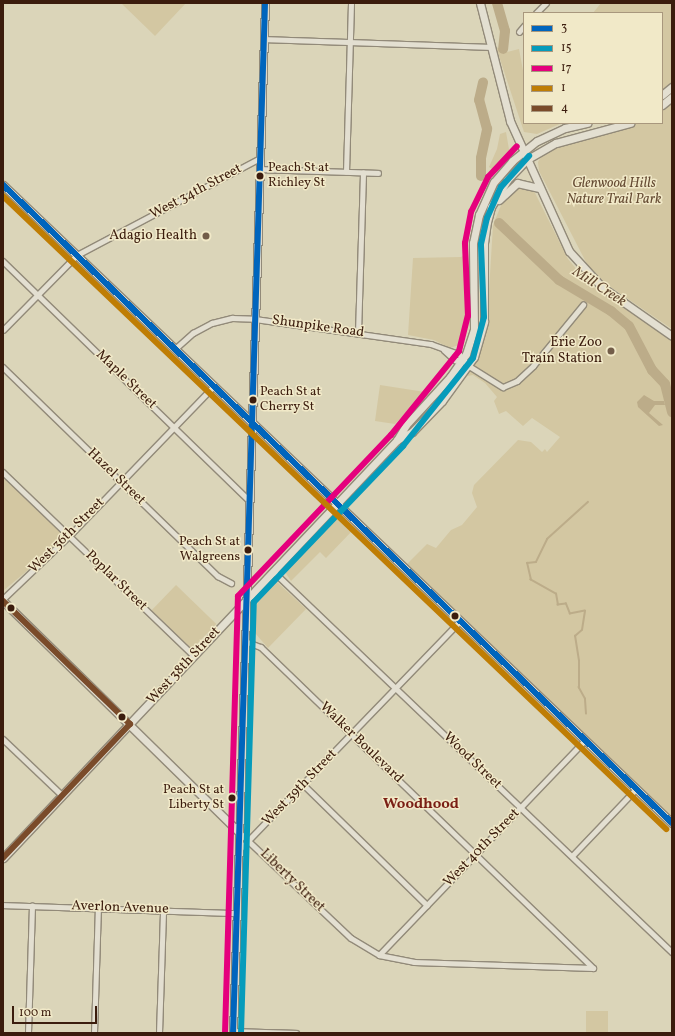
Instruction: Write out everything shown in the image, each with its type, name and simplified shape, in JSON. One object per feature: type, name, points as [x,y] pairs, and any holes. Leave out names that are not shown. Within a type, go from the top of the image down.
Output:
[{"type":"main road","points":[[233,1032],[265,3]]},
{"type":"main road","points":[[480,3],[510,121],[526,160],[569,251],[585,272],[612,295],[672,336]]},
{"type":"main road","points":[[663,94],[672,87]]},
{"type":"main road","points":[[663,104],[672,97]]},
{"type":"main road","name":"West 38th Street","points":[[3,858],[397,440],[462,360],[469,347],[476,317],[473,256],[475,230],[484,203],[500,175],[522,151],[544,136],[585,124]]},
{"type":"main road","name":"West 38th Street","points":[[397,440],[412,432],[469,366],[476,351],[484,321],[487,225],[491,207],[526,160],[563,140],[626,124]]},
{"type":"main road","points":[[510,182],[522,182],[539,188]]},
{"type":"main road","points":[[3,185],[672,823]]},
{"type":"main road","name":"Liberty Street","points":[[3,600],[239,832]]},
{"type":"street","points":[[346,172],[351,3]]},
{"type":"street","points":[[537,12],[546,3]]},
{"type":"street","points":[[519,32],[523,27]]},
{"type":"street","points":[[264,39],[490,47]]},
{"type":"street","name":"West 34th Street","points":[[3,330],[77,255],[260,158]]},
{"type":"street","points":[[260,169],[378,173]]},
{"type":"street","points":[[358,333],[363,173]]},
{"type":"street","name":"Maple Street","points":[[3,261],[249,500]]},
{"type":"street","name":"Shunpike Road","points":[[175,349],[193,334],[212,323],[232,318],[255,318],[428,344],[444,350],[453,360],[462,360],[503,387],[517,381],[533,366],[583,305]]},
{"type":"street","name":"Hazel Street","points":[[3,367],[218,576],[232,582]]},
{"type":"street","name":"West 36th Street","points":[[3,600],[69,536],[214,386]]},
{"type":"street","name":"Poplar Street","points":[[3,472],[194,656]]},
{"type":"street","name":"Wood Street","points":[[273,571],[672,952]]},
{"type":"street","name":"West 39th Street","points":[[238,850],[353,735],[460,621]]},
{"type":"street","name":"Walker Boulevard","points":[[245,641],[261,647],[593,968]]},
{"type":"street","points":[[3,739],[62,795]]},
{"type":"street","name":"West 40th Street","points":[[379,955],[585,740]]},
{"type":"street","points":[[304,785],[427,905]]},
{"type":"street","points":[[572,856],[636,789]]},
{"type":"street","name":"Liberty Street","points":[[239,832],[351,938],[379,955],[414,962],[593,968]]},
{"type":"street","name":"Averlon Avenue","points":[[3,904],[236,913]]},
{"type":"street","points":[[28,1033],[32,906]]},
{"type":"street","points":[[94,1033],[98,908]]},
{"type":"street","points":[[159,1033],[163,910]]},
{"type":"street","points":[[233,1032],[296,1033]]},
{"type":"green space","points":[[121,3],[186,3],[155,36]]},
{"type":"green space","points":[[601,3],[672,3],[672,82],[663,89],[663,12],[594,12]]},
{"type":"green space","points":[[496,47],[507,52],[519,49],[523,71],[523,124],[560,124],[537,134],[524,132]]},
{"type":"green space","name":"Glenwood Hills Nature Trail Park","points":[[672,99],[672,329],[609,286],[588,266],[539,171],[538,162],[543,154],[564,143],[614,132],[634,124],[663,124],[663,106]]},
{"type":"green space","points":[[506,132],[510,155],[497,172],[489,167],[497,149],[500,134]]},
{"type":"green space","points":[[514,186],[534,191],[568,259],[589,284],[672,340],[672,817],[407,564],[427,544],[436,548],[451,530],[462,525],[477,507],[472,493],[474,485],[518,440],[531,442],[542,452],[545,449],[547,452],[560,437],[532,418],[523,426],[506,411],[499,414],[494,401],[497,397],[485,383],[473,375],[467,376],[487,324],[493,225],[502,203]]},
{"type":"green space","points":[[467,253],[470,304],[462,344],[450,348],[434,340],[408,335],[413,258],[461,257]]},
{"type":"green space","points":[[380,385],[425,392],[395,424],[375,421]]},
{"type":"green space","points":[[3,476],[64,535],[47,554],[3,591]]},
{"type":"green space","points":[[338,517],[354,529],[326,558],[320,552],[291,581],[285,572]]},
{"type":"green space","points":[[277,582],[306,609],[268,648],[255,633],[255,609],[259,598]]},
{"type":"green space","points":[[176,585],[216,624],[192,649],[152,610]]},
{"type":"green space","points":[[586,1011],[608,1011],[608,1033],[586,1033]]},
{"type":"shaded area","points":[[644,395],[654,401],[664,401],[665,405],[655,405],[649,413],[663,425],[659,426],[638,407],[637,402]]},
{"type":"waterway","name":"Mill Creek","points":[[497,3],[505,31],[503,49]]},
{"type":"waterway","name":"Mill Creek","points":[[481,176],[481,158],[487,129],[479,100],[483,82]]},
{"type":"waterway","name":"Mill Creek","points":[[499,223],[559,280],[611,311],[629,326],[652,370],[665,384],[672,412]]},
{"type":"waterway","points":[[586,714],[585,699],[579,688],[579,661],[575,636],[582,630],[585,611],[570,614],[566,604],[558,605],[556,594],[531,580],[527,563],[536,562],[547,539],[588,502]]},
{"type":"transit line","name":"3","points":[[233,1033],[265,3]]},
{"type":"transit line","name":"17","points":[[225,1033],[238,596],[391,435],[459,351],[468,316],[465,243],[471,212],[488,177],[517,146]]},
{"type":"transit line","name":"15","points":[[241,1033],[254,602],[403,446],[473,358],[484,317],[481,244],[487,218],[501,187],[529,156]]},
{"type":"transit line","name":"3","points":[[3,185],[672,823]]},
{"type":"transit line","name":"1","points":[[3,196],[666,829]]},
{"type":"transit line","name":"4","points":[[3,601],[130,724],[3,858]]},
{"type":"place","name":"Peach St at Richley St","points":[[260,176]]},
{"type":"place","name":"Adagio Health","points":[[206,236]]},
{"type":"place","name":"Erie Zoo Train Station","points":[[611,351]]},
{"type":"place","name":"Peach St at Cherry St","points":[[253,400]]},
{"type":"place","name":"Peach St at Walgreens","points":[[248,550]]},
{"type":"place","name":"Peach St at Liberty St","points":[[232,798]]},
{"type":"district","name":"Woodhood","points":[[421,805]]}]
